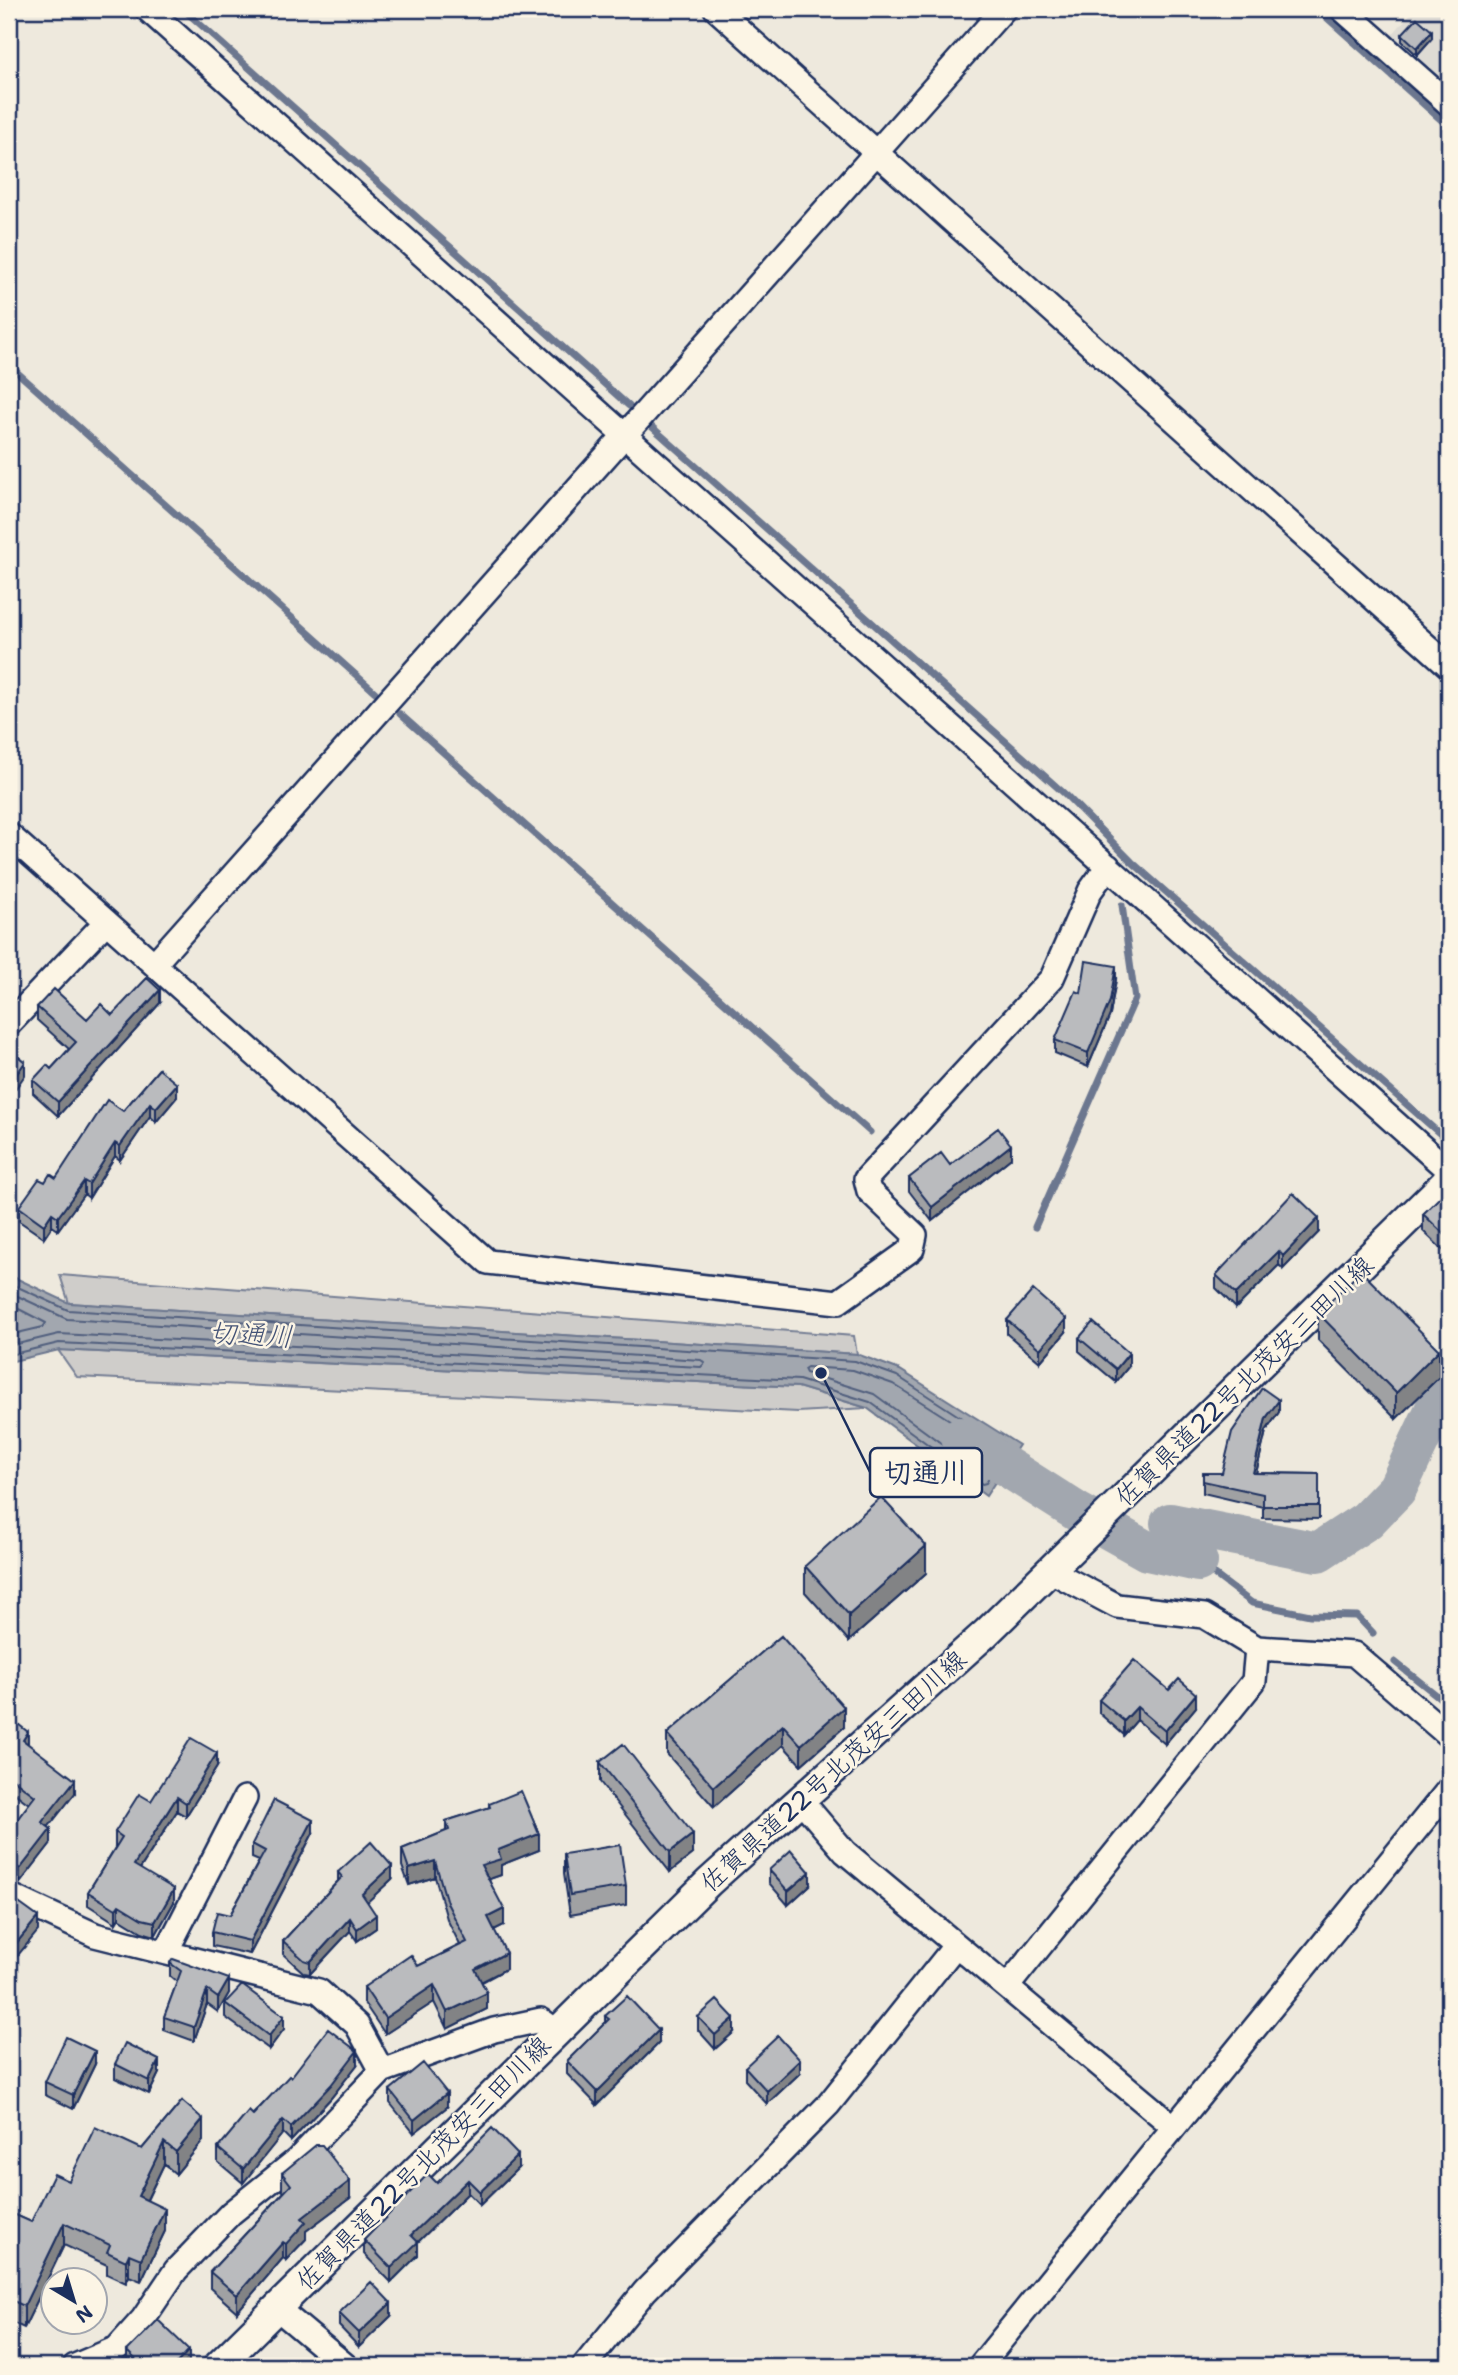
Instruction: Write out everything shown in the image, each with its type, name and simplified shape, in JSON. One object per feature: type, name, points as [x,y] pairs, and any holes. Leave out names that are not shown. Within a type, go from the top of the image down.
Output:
[{"type":"main road","name":"佐賀県道22号北茂安三田川線","points":[[218,2366],[709,1882],[1056,1566],[1449,1179]]},
{"type":"street","points":[[147,9],[1449,1171]]},
{"type":"street","points":[[716,9],[1449,666]]},
{"type":"street","points":[[155,963],[1004,9]]},
{"type":"street","points":[[1342,9],[1449,104]]},
{"type":"street","points":[[9,835],[488,1262],[838,1302],[912,1249],[914,1242],[915,1235],[869,1191],[866,1179],[1052,978],[1090,891],[1108,866]]},
{"type":"street","points":[[9,1024],[106,922]]},
{"type":"street","points":[[1056,1566],[1117,1606],[1204,1616],[1257,1648],[1354,1654],[1449,1736]]},
{"type":"street","points":[[1007,1987],[1254,1681],[1257,1648]]},
{"type":"street","points":[[980,2366],[1449,1789]]},
{"type":"street","points":[[166,1952],[245,1798]]},
{"type":"street","points":[[800,1799],[845,1852],[1174,2127]]},
{"type":"street","points":[[9,1895],[95,1935],[319,1991],[358,2025],[382,2071]]},
{"type":"street","points":[[584,2366],[645,2291],[828,2105],[956,1945]]},
{"type":"street","points":[[75,2366],[117,2348],[143,2319],[176,2270],[231,2213],[297,2160],[382,2071],[494,2030],[541,2020],[556,2031]]},
{"type":"street","points":[[278,2309],[345,2366]]},
{"type":"shaded area","points":[[1415,9],[1449,9],[1449,90],[1390,37]]},
{"type":"shaded area","points":[[60,1275],[854,1336],[857,1354],[69,1303]]},
{"type":"shaded area","points":[[58,1350],[798,1387],[867,1408],[798,1412],[77,1377]]},
{"type":"water","points":[[9,1275],[69,1303],[857,1354],[900,1370],[1019,1445],[986,1496],[867,1408],[798,1387],[59,1350],[9,1362]]},
{"type":"building","points":[[1417,18],[1432,31],[1417,48],[1402,34]]},
{"type":"building","points":[[1086,961],[1116,966],[1110,1001],[1088,1053],[1055,1040],[1076,991],[1081,993]]},
{"type":"building","points":[[147,978],[160,990],[58,1102],[33,1080],[47,1065],[51,1069],[76,1042],[37,1007],[54,989],[87,1019],[101,1004],[112,1015]]},
{"type":"building","points":[[9,1049],[25,1062],[9,1085]]},
{"type":"building","points":[[159,1069],[177,1084],[156,1108],[150,1103],[120,1146],[115,1143],[89,1184],[84,1181],[58,1217],[52,1213],[44,1225],[19,1207],[39,1179],[45,1182],[50,1174],[56,1178],[107,1100],[123,1111]]},
{"type":"building","points":[[998,1128],[1011,1145],[932,1207],[909,1178],[941,1153],[950,1165]]},
{"type":"building","points":[[1448,1189],[1449,1191],[1449,1239],[1423,1214]]},
{"type":"building","points":[[1293,1193],[1319,1218],[1283,1256],[1279,1251],[1236,1294],[1216,1275]]},
{"type":"building","points":[[1361,1271],[1439,1350],[1396,1393],[1318,1313]]},
{"type":"building","points":[[1033,1290],[1066,1319],[1040,1349],[1007,1320]]},
{"type":"building","points":[[1093,1322],[1129,1353],[1116,1369],[1079,1338]]},
{"type":"building","points":[[1262,1388],[1279,1400],[1266,1418],[1253,1473],[1319,1474],[1319,1506],[1263,1506],[1263,1494],[1203,1481],[1203,1473],[1222,1473],[1232,1432]]},
{"type":"building","points":[[881,1497],[926,1546],[849,1615],[805,1566]]},
{"type":"building","points":[[781,1636],[844,1707],[801,1745],[783,1725],[714,1787],[667,1734]]},
{"type":"building","points":[[1134,1660],[1169,1690],[1179,1679],[1196,1694],[1165,1731],[1137,1707],[1124,1721],[1099,1700]]},
{"type":"building","points":[[9,1717],[28,1732],[23,1740],[75,1780],[42,1822],[51,1829],[20,1869],[9,1861],[9,1830],[35,1796],[9,1776]]},
{"type":"building","points":[[191,1738],[217,1753],[186,1803],[177,1797],[134,1865],[174,1889],[155,1922],[142,1919],[119,1905],[116,1909],[88,1892],[122,1837],[115,1832],[139,1794],[151,1801]]},
{"type":"building","points":[[623,1744],[693,1834],[670,1852],[600,1762]]},
{"type":"building","points":[[521,1791],[539,1834],[498,1850],[501,1859],[481,1865],[504,1909],[488,1917],[506,1953],[475,1969],[487,1993],[447,2012],[434,1985],[385,2018],[364,1987],[411,1955],[418,1966],[467,1942],[447,1903],[435,1861],[409,1869],[402,1849],[449,1830],[446,1821],[490,1807],[489,1804]]},
{"type":"building","points":[[274,1800],[313,1820],[250,1941],[212,1932],[217,1912],[230,1915],[265,1851],[252,1844]]},
{"type":"building","points":[[371,1842],[392,1866],[362,1894],[376,1915],[357,1929],[350,1918],[310,1962],[304,1960],[283,1941],[342,1877],[338,1872]]},
{"type":"building","points":[[620,1845],[626,1886],[570,1895],[564,1854]]},
{"type":"building","points":[[791,1850],[810,1872],[788,1891],[769,1870]]},
{"type":"building","points":[[16,1901],[38,1917],[9,1952],[9,1910]]},
{"type":"building","points":[[173,1959],[229,1979],[218,1998],[207,1990],[194,2027],[164,2017],[181,1971],[170,1963]]},
{"type":"building","points":[[242,1985],[284,2016],[269,2036],[225,2003]]},
{"type":"building","points":[[627,1996],[659,2030],[597,2092],[567,2061],[609,2019],[605,2016]]},
{"type":"building","points":[[717,2000],[734,2018],[715,2035],[698,2017]]},
{"type":"building","points":[[328,2029],[357,2051],[331,2085],[291,2127],[283,2120],[243,2169],[218,2148],[249,2111],[253,2115],[289,2076],[291,2077]]},
{"type":"building","points":[[778,2036],[800,2060],[767,2091],[745,2067]]},
{"type":"building","points":[[66,2037],[95,2051],[73,2095],[45,2082]]},
{"type":"building","points":[[125,2043],[159,2060],[149,2081],[115,2064]]},
{"type":"building","points":[[423,2063],[447,2093],[414,2120],[390,2090]]},
{"type":"building","points":[[182,2101],[203,2119],[176,2152],[164,2142],[138,2196],[165,2209],[141,2259],[129,2254],[126,2261],[107,2252],[110,2245],[64,2223],[43,2266],[38,2266],[38,2277],[24,2306],[9,2299],[9,2277],[14,2267],[9,2265],[9,2212],[31,2222],[54,2174],[69,2181],[95,2127],[142,2149]]},
{"type":"building","points":[[492,2128],[518,2155],[480,2192],[468,2180],[411,2235],[418,2242],[391,2268],[364,2240],[428,2174],[437,2183]]},
{"type":"building","points":[[316,2145],[322,2145],[350,2181],[302,2218],[306,2222],[286,2244],[283,2242],[237,2295],[210,2272],[291,2185],[282,2173]]},
{"type":"building","points":[[371,2282],[391,2303],[359,2333],[339,2313]]},
{"type":"building","points":[[158,2320],[189,2350],[174,2366],[142,2366],[127,2351]]},
{"type":"waterway","points":[[183,9],[629,406]]},
{"type":"waterway","points":[[1317,9],[1449,127]]},
{"type":"waterway","points":[[9,365],[375,692]]},
{"type":"waterway","points":[[652,427],[1066,795],[1132,862],[1448,1141]]},
{"type":"waterway","points":[[400,714],[870,1132]]},
{"type":"waterway","points":[[1035,1227],[1135,999],[1122,905]]},
{"type":"waterway","name":"切通川","points":[[960,1437],[1079,1513],[1147,1551],[1198,1562],[1170,1523],[1318,1552],[1367,1520],[1397,1489],[1449,1379]]},
{"type":"waterway","points":[[1198,1562],[1252,1603],[1310,1615],[1357,1616],[1373,1633]]},
{"type":"waterway","points":[[1395,1662],[1449,1705]]},
{"type":"place","name":"切通川","points":[[821,1373]]}]
